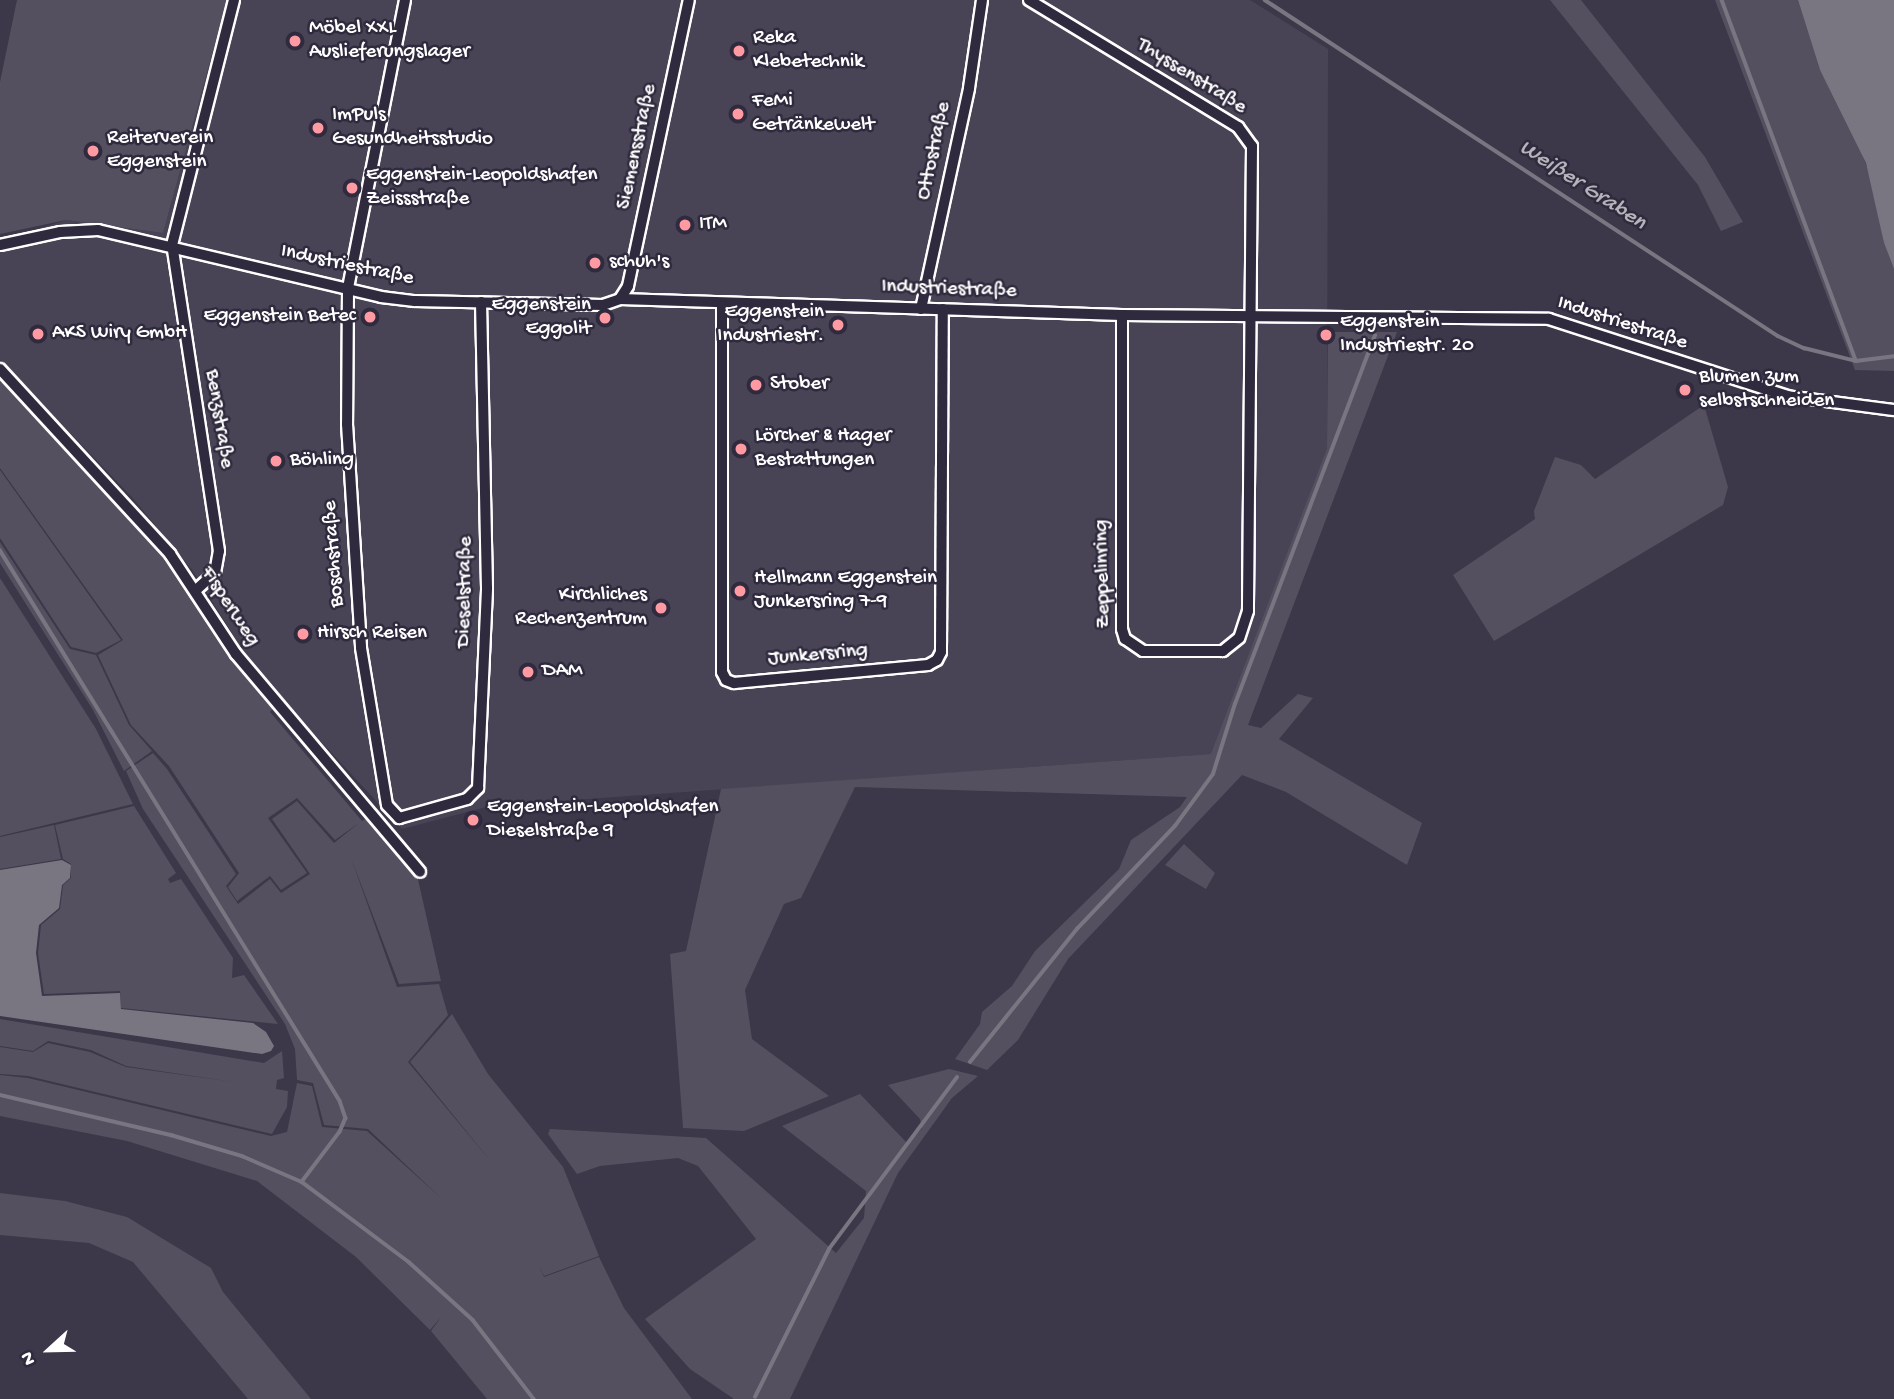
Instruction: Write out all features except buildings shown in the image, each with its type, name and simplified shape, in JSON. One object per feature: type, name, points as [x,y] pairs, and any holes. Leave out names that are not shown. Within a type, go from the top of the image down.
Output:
[{"type":"street","points":[[172,245],[234,0]]},
{"type":"street","name":"Boschstraße","points":[[392,814],[359,624],[346,424],[348,289],[405,0]]},
{"type":"street","name":"Siemensstraße","points":[[620,299],[628,286],[689,0]]},
{"type":"street","name":"Thyssenstraße","points":[[1028,0],[1247,135],[1255,158],[1252,317]]},
{"type":"street","name":"Ottostraße","points":[[921,309],[984,1]]},
{"type":"street","name":"Industriestraße","points":[[0,245],[78,229],[172,245],[348,289],[415,301],[603,305],[620,299],[722,305],[1122,315],[1549,319],[1787,396],[1894,410]]},
{"type":"street","name":"Benzstraße","points":[[172,245],[219,551],[215,573],[196,590]]},
{"type":"street","name":"Dieselstraße","points":[[392,814],[399,818],[467,799],[478,788],[487,588],[481,302]]},
{"type":"street","name":"Junkersring","points":[[722,305],[722,672],[726,680],[734,683],[928,665],[937,660],[941,652],[943,309]]},
{"type":"street","name":"Zeppelinring","points":[[1122,315],[1122,629],[1125,639],[1143,652],[1223,651],[1232,647],[1244,627],[1248,611],[1252,317]]},
{"type":"street","name":"Fisperweg","points":[[0,369],[134,512],[196,590],[236,654],[420,872]]},
{"type":"shaded area","name":"Reiterverein Eggenstein","points":[[17,0],[227,0],[163,233],[66,220],[0,234],[0,82]]},
{"type":"shaded area","points":[[227,0],[1250,0],[1328,49],[1327,448],[1212,754],[490,806],[402,829],[256,671],[193,571],[131,496],[0,360],[0,241],[66,220],[163,233]]},
{"type":"shaded area","points":[[1550,0],[1581,0],[1705,157],[1743,222],[1721,231],[1698,185]]},
{"type":"shaded area","points":[[1715,0],[1798,0],[1820,70],[1859,144],[1871,179],[1884,243],[1894,269],[1894,371],[1855,370]]},
{"type":"shaded area","points":[[1798,0],[1894,0],[1894,269],[1884,243],[1866,163],[1820,70]]},
{"type":"shaded area","points":[[1328,332],[1397,332],[1248,725],[1261,728],[1298,694],[1313,698],[1279,739],[1422,823],[1407,865],[1286,792],[1242,775],[1068,959],[1018,1040],[987,1070],[955,1059],[980,1024],[982,1012],[1012,986],[1035,951],[1119,869],[1131,840],[1180,807],[1187,797],[855,787],[801,898],[784,904],[745,990],[752,1039],[829,1096],[744,1131],[683,1128],[670,954],[686,951],[721,789],[1211,754],[1327,448]]},
{"type":"shaded area","points":[[0,378],[132,516],[176,572],[243,674],[273,708],[270,712],[362,821],[367,818],[417,875],[441,981],[399,984],[351,858],[397,987],[439,984],[448,1015],[408,1062],[493,1164],[410,1062],[452,1014],[488,1074],[563,1167],[599,1256],[544,1276],[538,1264],[544,1277],[599,1257],[624,1308],[692,1399],[487,1399],[431,1331],[441,1317],[430,1330],[356,1257],[257,1181],[127,1141],[0,1116],[0,1075],[28,1078],[271,1136],[287,1132],[297,1083],[312,1086],[322,1127],[367,1131],[442,1199],[368,1129],[324,1125],[313,1083],[297,1080],[295,1049],[285,1024],[143,809],[126,771],[153,753],[167,769],[236,874],[226,886],[238,904],[270,879],[281,893],[310,874],[272,819],[297,801],[334,843],[359,823],[335,840],[297,798],[268,818],[307,873],[281,890],[270,876],[237,901],[228,887],[239,873],[169,766],[131,725],[98,655],[123,640],[0,468]]},
{"type":"shaded area","points":[[1704,405],[1728,487],[1723,505],[1494,641],[1453,575],[1535,519],[1534,511],[1555,457],[1581,465],[1595,479]]},
{"type":"shaded area","points":[[0,470],[121,640],[96,653],[71,647],[0,538]]},
{"type":"shaded area","points":[[0,542],[70,649],[96,655],[129,725],[152,751],[124,771],[93,710],[0,563]]},
{"type":"shaded area","points":[[0,578],[96,729],[133,804],[0,836]]},
{"type":"shaded area","points":[[134,806],[176,873],[168,879],[170,883],[181,879],[233,958],[232,978],[244,975],[278,1024],[121,1008],[120,991],[44,994],[38,953],[41,925],[60,909],[63,885],[71,878],[71,864],[63,859],[55,825]]},
{"type":"shaded area","points":[[54,825],[61,859],[0,869],[0,837]]},
{"type":"shaded area","points":[[1184,844],[1215,873],[1206,889],[1165,865]]},
{"type":"shaded area","points":[[62,860],[71,865],[70,878],[62,885],[59,908],[39,925],[36,953],[42,996],[120,993],[121,1009],[253,1023],[266,1032],[274,1046],[271,1051],[262,1054],[0,1016],[0,870]]},
{"type":"shaded area","points":[[0,1019],[264,1063],[282,1051],[284,1078],[277,1080],[276,1089],[288,1091],[287,1107],[272,1134],[28,1076],[0,1074],[0,1047],[33,1052],[48,1043],[90,1052],[126,1067],[234,1082],[126,1066],[91,1050],[48,1041],[33,1051],[0,1046]]},
{"type":"shaded area","points":[[949,1069],[978,1076],[952,1098],[898,1173],[790,1399],[734,1399],[690,1369],[645,1319],[756,1239],[698,1166],[678,1158],[600,1166],[577,1174],[548,1134],[550,1129],[706,1138],[836,1253],[864,1218],[866,1191],[782,1126],[860,1094],[908,1144],[922,1128],[920,1119],[888,1085]]},
{"type":"shaded area","points":[[0,1193],[65,1201],[127,1217],[211,1268],[223,1292],[311,1399],[248,1399],[133,1262],[89,1243],[0,1235]]},
{"type":"waterway","name":"Weißer Graben","points":[[1265,0],[1778,336],[1804,348],[1856,361],[1894,356]]},
{"type":"waterway","points":[[1722,0],[1856,361]]},
{"type":"waterway","points":[[970,1062],[1077,929],[1175,826],[1213,774],[1235,704],[1375,336]]},
{"type":"waterway","points":[[0,550],[340,1101],[346,1118],[340,1132],[302,1182]]},
{"type":"waterway","points":[[755,1397],[829,1249],[957,1077]]},
{"type":"waterway","points":[[0,1095],[171,1135],[242,1156],[302,1182],[409,1262],[473,1320],[534,1399]]},
{"type":"place","name":"Möbel XXL Auslieferungslager","points":[[295,41]]},
{"type":"place","name":"Reka Klebetechnik","points":[[739,51]]},
{"type":"place","name":"FeMi Getränkewelt","points":[[738,114]]},
{"type":"place","name":"ImPuls Gesundheitsstudio","points":[[318,128]]},
{"type":"place","name":"Reiterverein Eggenstein","points":[[93,151]]},
{"type":"place","name":"Eggenstein-Leopoldshafen Zeissstraße","points":[[352,188]]},
{"type":"place","name":"ITM","points":[[685,225]]},
{"type":"place","name":"schuh's","points":[[595,263]]},
{"type":"place","name":"Eggenstein Betec","points":[[370,317]]},
{"type":"place","name":"Eggenstein Eggolit","points":[[605,318]]},
{"type":"place","name":"Eggenstein Industriestr.","points":[[838,325]]},
{"type":"place","name":"AKS Wiry GmbH","points":[[38,334]]},
{"type":"place","name":"Eggenstein Industriestr. 20","points":[[1326,335]]},
{"type":"place","name":"Stober","points":[[756,385]]},
{"type":"place","name":"Blumen zum selbstschneiden","points":[[1685,390]]},
{"type":"place","name":"Lörcher & Hager Bestattungen","points":[[741,449]]},
{"type":"place","name":"Böhling","points":[[276,461]]},
{"type":"place","name":"Hellmann Eggenstein Junkersring 7-9","points":[[740,591]]},
{"type":"place","name":"Kirchliches Rechenzentrum","points":[[661,608]]},
{"type":"place","name":"Hirsch Reisen","points":[[303,634]]},
{"type":"place","name":"DAM","points":[[528,672]]},
{"type":"place","name":"Eggenstein-Leopoldshafen Dieselstraße 9","points":[[473,820]]}]
